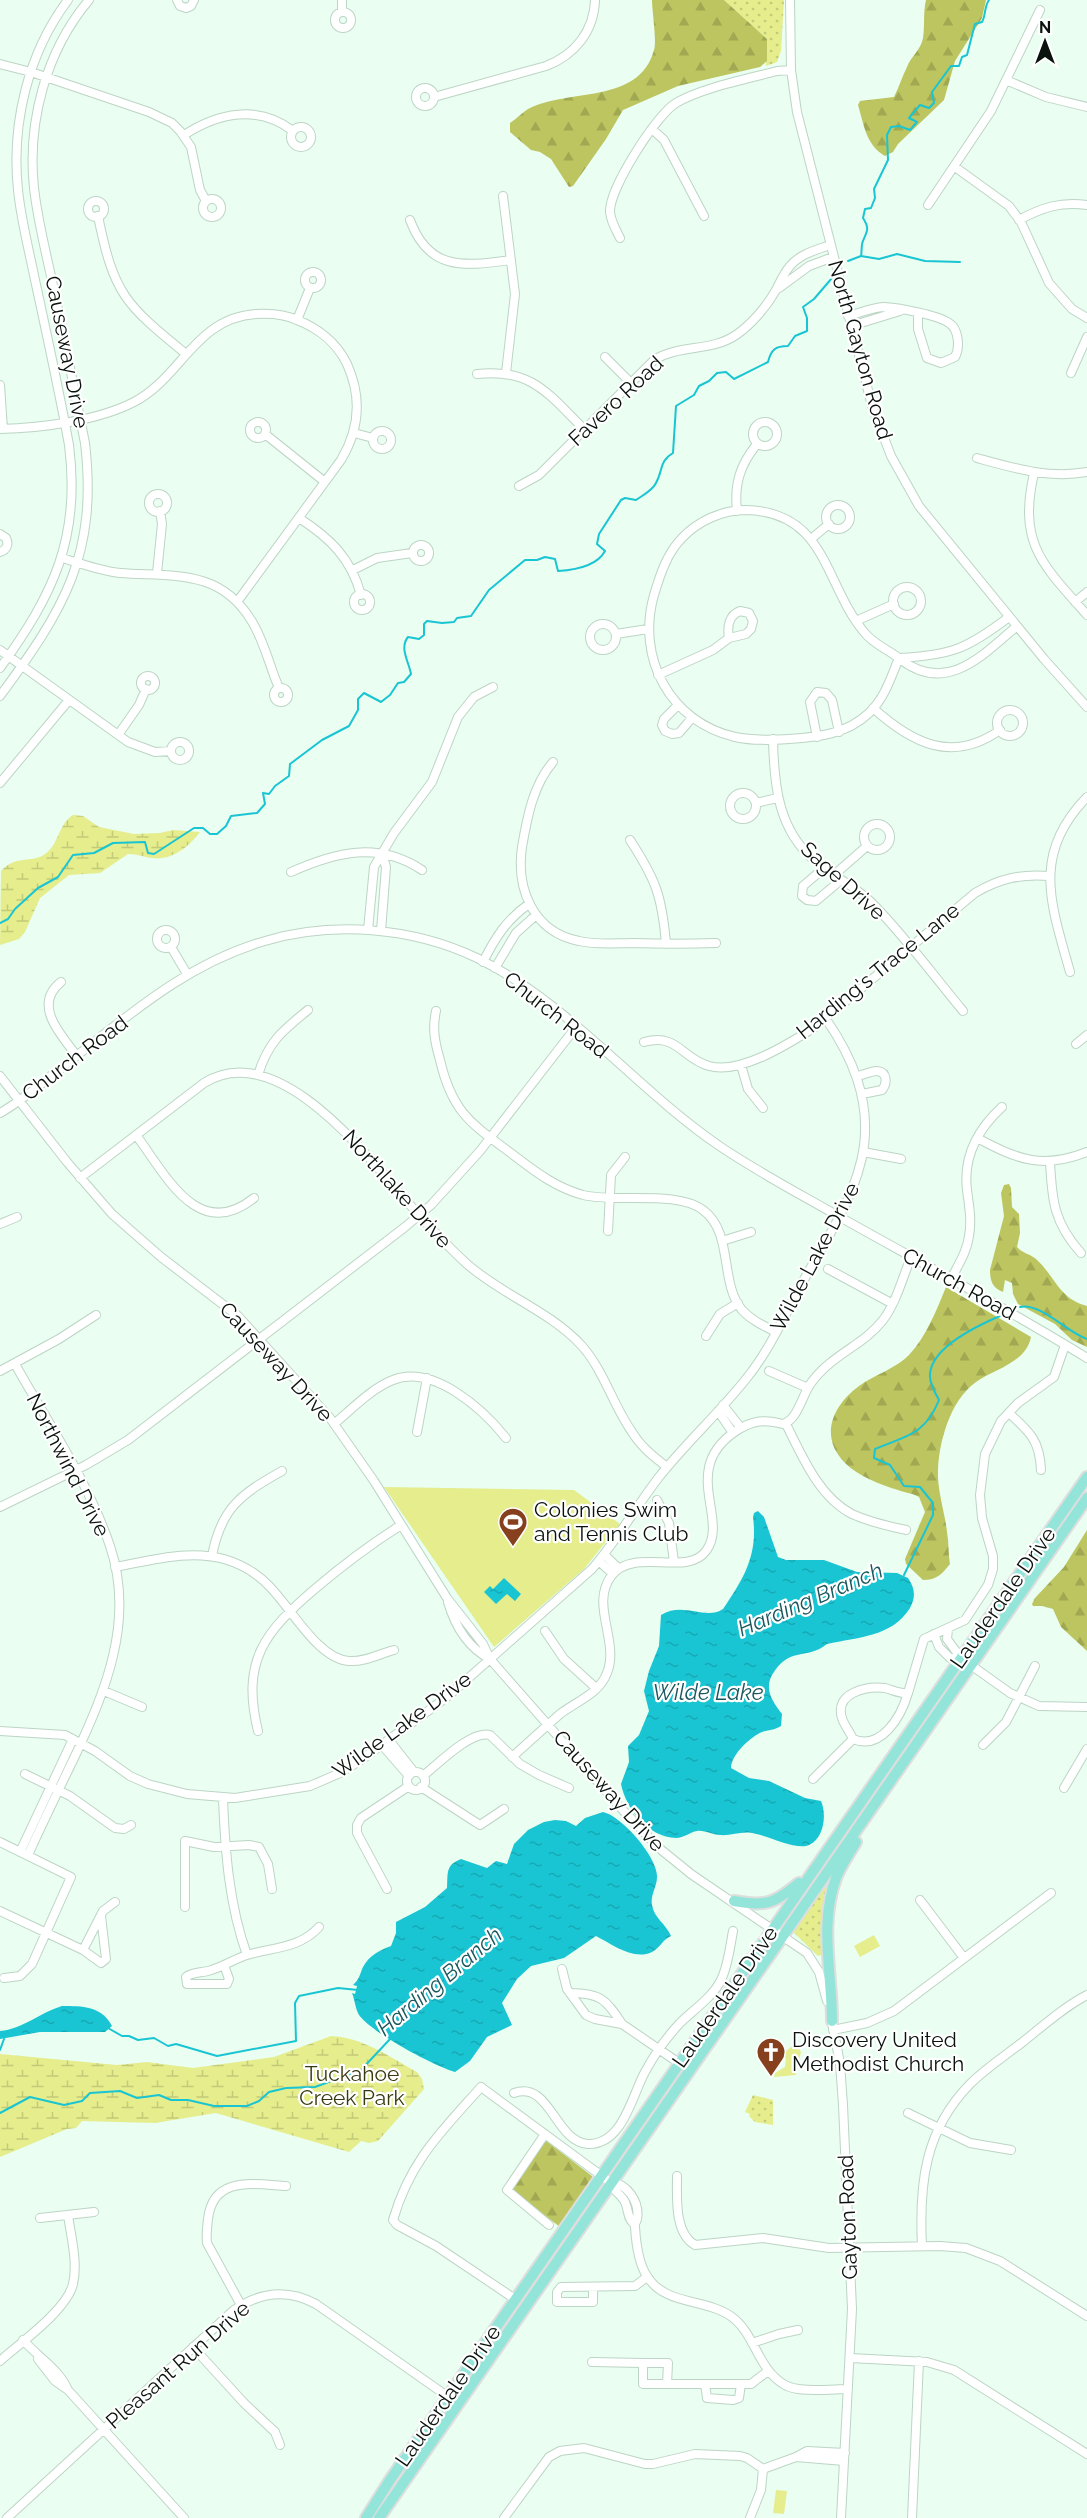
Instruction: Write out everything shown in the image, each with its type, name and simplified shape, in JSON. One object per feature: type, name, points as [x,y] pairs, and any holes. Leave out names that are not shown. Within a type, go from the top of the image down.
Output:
[{"type":"main road","name":"Lauderdale Drive","points":[[379,2518],[515,2299],[783,1935],[882,1792],[1087,1477]]},
{"type":"main road","name":"Lauderdale Drive","points":[[366,2518],[453,2399],[605,2179],[679,2063],[772,1928],[1087,1497]]},
{"type":"main road","points":[[832,2025],[827,1937],[833,1888],[843,1862],[882,1792]]},
{"type":"main road","points":[[734,1901],[758,1905],[776,1901],[811,1874]]},
{"type":"street","name":"Causeway Drive","points":[[0,668],[40,611],[62,558],[69,526],[72,489],[71,462],[18,190],[17,140],[22,104],[31,72],[48,32],[68,0]]},
{"type":"street","name":"Causeway Drive","points":[[0,696],[53,620],[68,590],[84,532],[89,487],[85,443],[34,188],[33,155],[35,125],[47,77],[66,33],[89,0]]},
{"type":"street","points":[[177,0],[180,6],[186,8],[191,6],[194,0]]},
{"type":"street","points":[[342,0],[342,12]]},
{"type":"street","points":[[434,97],[560,60],[575,48],[588,30],[595,0]]},
{"type":"street","name":"North Gayton Road","points":[[790,0],[791,70],[802,134],[875,414],[891,456],[903,482],[919,506],[1009,617],[1087,707]]},
{"type":"street","points":[[928,205],[991,111],[1040,10]]},
{"type":"street","points":[[0,64],[47,77],[163,117],[184,135],[190,147],[200,189],[206,201]]},
{"type":"street","points":[[621,238],[613,224],[611,205],[617,185],[666,111],[682,100],[777,71],[791,70]]},
{"type":"street","points":[[1006,80],[1046,97],[1087,107]]},
{"type":"street","points":[[184,135],[207,122],[237,114],[262,116],[284,124],[293,131]]},
{"type":"street","points":[[652,129],[664,140],[704,216]]},
{"type":"street","points":[[955,167],[999,197],[1019,220],[1049,283],[1072,309],[1087,318]]},
{"type":"street","points":[[503,196],[516,304],[506,373]]},
{"type":"street","points":[[1019,220],[1048,206],[1068,203],[1087,205]]},
{"type":"street","points":[[98,216],[108,262],[120,290],[146,321],[186,354]]},
{"type":"street","points":[[410,220],[421,244],[443,260],[473,265],[511,260]]},
{"type":"street","name":"Favero Road","points":[[519,486],[539,475],[650,363],[666,353],[688,347],[715,345],[736,335],[756,316],[795,261],[812,251],[830,245]]},
{"type":"street","name":"Favero Road","points":[[776,290],[809,266],[833,257]]},
{"type":"street","points":[[297,320],[310,288]]},
{"type":"street","points":[[849,316],[882,308],[918,313],[952,325],[958,343],[954,357],[941,363],[927,358],[918,329],[918,313]]},
{"type":"street","points":[[851,326],[901,311]]},
{"type":"street","points":[[0,384],[1,429],[64,422],[112,411],[137,401],[161,383],[209,331],[239,317],[269,314],[297,320],[327,338],[345,362],[356,391],[357,411],[354,433],[347,450],[325,482],[237,602]]},
{"type":"street","points":[[1071,373],[1087,337]]},
{"type":"street","points":[[605,357],[630,382]]},
{"type":"street","points":[[477,374],[506,373],[524,378],[543,389],[584,429]]},
{"type":"street","points":[[354,433],[373,438]]},
{"type":"street","points":[[265,434],[325,482]]},
{"type":"street","points":[[737,511],[735,496],[739,476],[746,457],[757,444]]},
{"type":"street","points":[[977,458],[1034,473],[1064,475],[1087,472]]},
{"type":"street","points":[[1034,473],[1028,507],[1032,541],[1042,563],[1087,615]]},
{"type":"street","points":[[899,658],[883,695],[873,708],[858,722],[839,732],[818,737],[772,740],[733,737],[715,731],[677,706],[658,675],[650,651],[648,629],[655,591],[665,564],[677,544],[700,523],[720,514],[755,510],[793,523],[811,539],[824,556],[856,621],[874,643],[899,658],[911,668],[933,673],[954,671],[972,663],[1017,626]]},
{"type":"street","points":[[156,573],[162,524],[160,511]]},
{"type":"street","points":[[299,518],[331,541],[352,570],[361,595]]},
{"type":"street","points":[[811,539],[829,524]]},
{"type":"street","points":[[0,534],[6,538],[8,543],[6,549],[0,552]]},
{"type":"street","points":[[352,570],[377,558],[412,553]]},
{"type":"street","points":[[62,558],[118,573],[183,575],[204,581],[226,593],[237,602],[258,632],[279,688]]},
{"type":"street","points":[[1075,602],[1087,592]]},
{"type":"street","points":[[856,621],[894,604]]},
{"type":"street","points":[[899,658],[930,656],[958,650],[982,638],[1009,617]]},
{"type":"street","points":[[616,634],[648,629]]},
{"type":"street","points":[[658,675],[713,650],[729,638]]},
{"type":"street","points":[[0,650],[117,735],[144,749],[155,752],[171,751]]},
{"type":"street","points":[[368,930],[374,867],[393,833],[432,782],[458,717],[474,697],[493,687]]},
{"type":"street","points":[[117,735],[139,705],[146,689]]},
{"type":"street","points":[[818,737],[810,702],[817,692],[826,693],[831,697],[839,732]]},
{"type":"street","points":[[0,783],[69,700]]},
{"type":"street","points":[[677,706],[664,719],[662,724],[665,731],[672,734],[679,733],[692,718]]},
{"type":"street","points":[[873,708],[910,738],[932,745],[966,746],[983,741],[1000,730]]},
{"type":"street","name":"Sage Drive","points":[[772,740],[777,798],[798,842],[815,861],[874,904],[963,1011]]},
{"type":"street","points":[[554,762],[540,781],[524,834],[520,874],[529,904],[536,915],[556,933],[578,941],[716,943]]},
{"type":"street","points":[[756,803],[777,798]]},
{"type":"street","points":[[1070,972],[1053,911],[1049,876],[1053,851],[1060,833],[1072,813],[1087,798]]},
{"type":"street","points":[[630,840],[652,874],[658,890],[664,918],[666,944]]},
{"type":"street","points":[[824,868],[803,886],[802,896],[807,900],[816,900],[867,846]]},
{"type":"street","points":[[291,872],[325,859],[364,851],[402,858],[422,870]]},
{"type":"street","points":[[381,931],[386,867],[382,854]]},
{"type":"street","name":"Harding's Trace Lane","points":[[644,1042],[660,1039],[670,1041],[701,1063],[715,1067],[741,1065],[798,1038],[826,1019],[975,893],[990,884],[1013,877],[1049,876]]},
{"type":"street","points":[[483,962],[502,928],[515,914],[529,904]]},
{"type":"street","points":[[495,968],[516,933],[536,915]]},
{"type":"street","name":"Church Road","points":[[0,1113],[187,974],[220,957],[268,940],[313,931],[381,931],[443,945],[495,968],[522,985],[576,1027],[657,1099],[701,1133],[753,1167],[1087,1358]]},
{"type":"street","points":[[171,947],[187,974]]},
{"type":"street","points":[[61,982],[50,996],[49,1013],[54,1026],[77,1056]]},
{"type":"street","points":[[258,1075],[265,1055],[275,1038],[308,1010]]},
{"type":"street","points":[[436,1011],[433,1031],[448,1089],[466,1116],[489,1138],[550,1182],[584,1195],[690,1203],[702,1209],[711,1217],[722,1241],[738,1303],[747,1315],[776,1332]]},
{"type":"street","name":"Wilde Lake Drive","points":[[0,1731],[43,1732],[77,1741],[130,1776],[148,1784],[187,1794],[223,1798],[256,1796],[310,1786],[340,1773],[447,1696],[490,1659],[573,1587],[601,1558],[668,1467],[748,1377],[776,1332],[839,1216],[854,1187],[863,1152],[865,1122],[862,1094],[857,1076],[844,1046],[826,1019]]},
{"type":"street","points":[[0,1507],[76,1470],[128,1440],[419,1215],[456,1179],[576,1027]]},
{"type":"street","points":[[1077,1044],[1087,1035]]},
{"type":"street","points":[[741,1065],[748,1089],[763,1108]]},
{"type":"street","points":[[857,1076],[876,1071],[882,1073],[886,1078],[886,1085],[882,1090],[862,1094]]},
{"type":"street","name":"Northlake Drive","points":[[80,1178],[210,1080],[237,1072],[258,1075],[289,1089],[324,1112],[352,1139],[450,1248],[479,1273],[559,1326],[576,1340],[596,1365],[636,1438],[668,1467]]},
{"type":"street","name":"Causeway Drive","points":[[0,1076],[80,1178],[142,1242],[224,1304],[260,1340],[334,1424],[357,1455],[447,1598],[453,1619],[465,1639],[477,1652],[490,1659],[659,1848],[691,1874],[783,1935]]},
{"type":"street","points":[[951,1279],[964,1254],[969,1238],[971,1219],[967,1170],[977,1138],[985,1125],[1002,1107]]},
{"type":"street","points":[[136,1135],[186,1200],[199,1210],[208,1213],[226,1213],[244,1206],[254,1198]]},
{"type":"street","points":[[977,1138],[1017,1157],[1050,1162],[1087,1152]]},
{"type":"street","points":[[863,1152],[902,1159]]},
{"type":"street","points":[[608,1231],[611,1175],[626,1157]]},
{"type":"street","points":[[1050,1162],[1056,1215],[1062,1229],[1081,1252]]},
{"type":"street","points":[[0,1224],[17,1217]]},
{"type":"street","points":[[722,1241],[750,1232]]},
{"type":"street","points":[[786,1424],[823,1368],[876,1327],[889,1311],[911,1257]]},
{"type":"street","points":[[828,1269],[891,1303]]},
{"type":"street","points":[[706,1336],[720,1314],[738,1303]]},
{"type":"street","points":[[0,1371],[96,1315]]},
{"type":"street","points":[[908,1693],[877,1688],[858,1690],[844,1699],[842,1719],[853,1739],[869,1743],[880,1738],[903,1707],[908,1693],[922,1643],[927,1636],[965,1620],[974,1610],[991,1576],[993,1556],[982,1518],[980,1485],[988,1443],[1001,1421],[1009,1413],[1034,1390],[1054,1377],[1065,1345]]},
{"type":"street","name":"Northwind Drive","points":[[15,1364],[76,1470],[100,1521],[115,1567],[119,1609],[115,1654],[104,1691],[77,1741],[24,1853]]},
{"type":"street","points":[[770,1371],[808,1388]]},
{"type":"street","points":[[334,1424],[387,1383],[406,1376],[439,1382],[477,1409],[506,1438]]},
{"type":"street","points":[[417,1432],[427,1378]]},
{"type":"street","points":[[721,1408],[737,1430]]},
{"type":"street","points":[[1009,1413],[1035,1441],[1041,1458],[1041,1470]]},
{"type":"street","points":[[512,1757],[559,1715],[582,1701],[605,1678],[609,1667],[610,1648],[603,1599],[616,1571],[642,1562],[674,1562],[697,1558],[710,1545],[713,1528],[708,1498],[708,1471],[719,1449],[737,1430],[763,1420],[786,1424]]},
{"type":"street","points":[[786,1424],[815,1476],[837,1503],[866,1520],[906,1530]]},
{"type":"street","points":[[212,1556],[218,1531],[230,1508],[243,1495],[282,1471]]},
{"type":"street","points":[[657,1500],[669,1523],[674,1562]]},
{"type":"street","points":[[258,1731],[252,1691],[256,1661],[269,1633],[290,1610],[335,1572],[401,1525]]},
{"type":"street","points":[[115,1567],[184,1555],[212,1556],[230,1561],[255,1574],[271,1588],[320,1645],[336,1657],[350,1661],[363,1660],[394,1650]]},
{"type":"street","points":[[601,1558],[616,1571]]},
{"type":"street","points":[[948,1629],[947,1639],[965,1662]]},
{"type":"street","points":[[545,1631],[564,1659],[596,1688]]},
{"type":"street","points":[[934,1634],[939,1647],[950,1658],[965,1662],[1020,1698],[1039,1706],[1087,1707]]},
{"type":"street","points":[[983,1745],[1006,1722],[1035,1666]]},
{"type":"street","points":[[104,1691],[142,1707]]},
{"type":"street","points":[[386,1742],[411,1774],[423,1776],[478,1734],[488,1734],[512,1757],[530,1770],[569,1788]]},
{"type":"street","points":[[813,1779],[853,1739]]},
{"type":"street","points":[[1064,1788],[1087,1749]]},
{"type":"street","points":[[25,1774],[55,1788],[115,1828],[124,1829],[131,1825]]},
{"type":"street","points":[[387,1888],[357,1833],[357,1825],[361,1818],[409,1786],[411,1774]]},
{"type":"street","points":[[422,1787],[423,1776]]},
{"type":"street","points":[[409,1786],[417,1789],[422,1787]]},
{"type":"street","points":[[422,1787],[480,1826],[504,1809]]},
{"type":"street","points":[[223,1798],[232,1904],[246,1955]]},
{"type":"street","points":[[0,1842],[71,1877],[32,1964],[26,1971],[14,1978],[4,1978]]},
{"type":"street","points":[[185,1907],[185,1842],[259,1846],[268,1864],[272,1889]]},
{"type":"street","points":[[832,2025],[867,2023],[894,2011],[1051,1893]]},
{"type":"street","points":[[920,1899],[964,1959]]},
{"type":"street","points":[[83,1950],[106,1907],[115,1902]]},
{"type":"street","points":[[0,1911],[83,1950],[101,1963],[106,1959],[101,1916]]},
{"type":"street","points":[[224,1965],[229,1978],[227,1984],[187,1984],[186,1977],[190,1974],[210,1971],[246,1955],[297,1943],[319,1927]]},
{"type":"street","points":[[514,2093],[525,2091],[535,2093],[571,2136],[585,2143],[595,2143],[612,2134],[622,2121],[645,2072],[660,2049],[675,2029],[720,1982],[733,1931]]},
{"type":"street","name":"Gayton Road","points":[[783,1935],[803,1949],[816,1965],[824,1988],[840,2063],[850,2248],[850,2358],[842,2518]]},
{"type":"street","points":[[562,1969],[563,1979],[570,1993],[586,2015],[622,2024]]},
{"type":"street","points":[[570,1993],[596,1995],[605,2001],[622,2024],[679,2063]]},
{"type":"street","points":[[922,2247],[920,2199],[922,2180],[930,2150],[958,2098],[979,2075],[1087,1995]]},
{"type":"street","points":[[515,2299],[447,2253],[397,2225],[393,2220],[402,2190],[408,2184],[417,2161],[481,2087],[605,2179],[624,2201],[629,2220],[634,2224],[641,2264],[647,2277],[656,2287],[671,2296],[730,2316],[743,2328],[768,2371],[785,2386],[804,2389],[848,2389]]},
{"type":"street","points":[[908,2113],[970,2143],[1011,2150]]},
{"type":"street","points":[[545,2134],[507,2190],[549,2224]]},
{"type":"street","points":[[677,2176],[680,2221],[687,2238],[695,2245],[763,2238],[817,2247],[952,2246],[990,2256],[1087,2316]]},
{"type":"street","points":[[241,2305],[207,2243],[207,2226],[212,2200],[218,2193],[229,2187],[286,2186]]},
{"type":"street","points":[[40,2218],[94,2212]]},
{"type":"street","points":[[0,2361],[58,2309],[71,2291],[74,2272],[68,2215]]},
{"type":"street","points":[[593,2287],[593,2302],[557,2301],[557,2292],[561,2288],[593,2287],[635,2286],[647,2277]]},
{"type":"street","name":"Pleasant Run Drive","points":[[7,2518],[241,2305],[270,2294],[289,2295],[309,2301],[453,2399]]},
{"type":"street","points":[[752,2343],[798,2330]]},
{"type":"street","points":[[23,2340],[36,2355],[51,2366],[64,2381],[68,2390],[180,2517]]},
{"type":"street","points":[[193,2347],[275,2433],[280,2445]]},
{"type":"street","points":[[850,2358],[919,2361],[945,2367],[962,2374],[1087,2454]]},
{"type":"street","points":[[912,2518],[919,2361]]},
{"type":"street","points":[[592,2362],[668,2363],[667,2384]]},
{"type":"street","points":[[643,2363],[643,2384],[750,2384],[768,2371]]},
{"type":"street","points":[[705,2384],[707,2398],[723,2400],[739,2398],[741,2384]]},
{"type":"street","points":[[504,2518],[549,2457],[575,2447],[645,2464],[695,2454],[740,2456],[763,2469]]},
{"type":"street","points":[[763,2469],[796,2457],[844,2457]]},
{"type":"street","points":[[750,2518],[761,2490],[763,2469]]},
{"type":"green space","points":[[652,0],[724,0],[767,39],[767,61],[760,67],[678,86],[623,110],[606,139],[573,186],[569,187],[551,159],[540,152],[531,150],[510,132],[510,123],[528,109],[544,103],[600,92],[634,79],[646,67],[655,46]]},
{"type":"green space","points":[[724,0],[784,0],[781,51],[777,62],[766,66],[767,39]]},
{"type":"green space","points":[[926,0],[986,0],[982,18],[955,61],[944,100],[898,144],[893,152],[885,156],[870,140],[858,105],[860,101],[894,97],[909,63],[922,42]]},
{"type":"green space","points":[[73,815],[83,816],[99,827],[134,834],[173,830],[200,832],[191,843],[173,855],[152,858],[128,854],[100,873],[69,875],[40,898],[25,932],[19,939],[0,945],[1,871],[18,861],[45,854],[50,850],[64,824]]},
{"type":"green space","points":[[1009,1184],[1012,1207],[1019,1214],[1020,1233],[1017,1247],[1036,1259],[1064,1293],[1078,1303],[1087,1306],[1087,1347],[1072,1340],[1055,1324],[1018,1304],[1013,1294],[1012,1283],[1005,1280],[1003,1292],[992,1283],[990,1270],[1004,1216],[1001,1193],[1004,1185]]},
{"type":"green space","points":[[946,1287],[1031,1337],[1028,1346],[1016,1359],[983,1377],[967,1390],[946,1426],[942,1439],[938,1478],[948,1536],[950,1564],[939,1576],[923,1580],[906,1564],[905,1559],[925,1512],[919,1497],[877,1483],[850,1468],[837,1453],[832,1443],[831,1432],[836,1412],[850,1394],[865,1382],[897,1364],[915,1348]]},
{"type":"green space","name":"Colonies Swim and Tennis Club","points":[[384,1487],[574,1490],[620,1524],[584,1569],[494,1647]]},
{"type":"green space","points":[[1087,1530],[1087,1651],[1061,1627],[1053,1609],[1032,1604],[1064,1567]]},
{"type":"green space","points":[[925,1719],[895,1766],[817,1877],[838,1841]]},
{"type":"green space","points":[[833,1870],[823,1954],[818,1956],[792,1931]]},
{"type":"green space","points":[[874,1935],[880,1946],[860,1957],[854,1946]]},
{"type":"green space","name":"Tuckahoe Creek Park","points":[[331,2036],[365,2044],[397,2060],[417,2072],[422,2079],[424,2089],[378,2141],[369,2143],[361,2141],[349,2152],[216,2113],[155,2123],[82,2121],[76,2128],[67,2129],[0,2157],[0,2054],[117,2065],[147,2062],[193,2068],[274,2057]]},
{"type":"green space","points":[[792,2046],[798,2047],[801,2052],[796,2075],[774,2077],[775,2073],[785,2067],[786,2059],[783,2054]]},
{"type":"green space","points":[[753,2095],[773,2100],[773,2125],[755,2122],[749,2116],[750,2114],[745,2112]]},
{"type":"green space","points":[[545,2140],[593,2179],[560,2227],[512,2190]]},
{"type":"green space","points":[[776,2490],[787,2491],[784,2514],[773,2513]]},
{"type":"water","name":"Wilde Lake","points":[[758,1511],[764,1517],[778,1557],[786,1560],[824,1560],[857,1572],[897,1573],[908,1578],[914,1593],[910,1608],[894,1625],[873,1634],[827,1644],[812,1652],[792,1656],[785,1660],[772,1675],[769,1686],[773,1700],[782,1714],[781,1726],[752,1738],[734,1758],[731,1768],[749,1778],[769,1781],[805,1798],[821,1801],[824,1819],[821,1832],[814,1842],[804,1846],[748,1833],[720,1835],[697,1831],[676,1838],[656,1833],[633,1812],[621,1784],[629,1762],[628,1746],[639,1735],[649,1711],[644,1691],[659,1646],[661,1615],[678,1610],[709,1613],[723,1609],[748,1566],[753,1543],[753,1517]]},
{"type":"water","points":[[504,1578],[521,1594],[515,1601],[507,1594],[496,1604],[484,1592],[490,1586],[493,1589]]},
{"type":"water","points":[[603,1812],[611,1815],[629,1829],[652,1859],[656,1869],[657,1881],[652,1905],[655,1914],[671,1936],[655,1950],[645,1954],[630,1953],[596,1936],[564,1958],[531,1966],[517,1979],[502,2003],[512,2025],[487,2037],[470,2061],[455,2072],[404,2048],[377,2031],[359,2015],[352,1993],[355,1994],[357,1986],[353,1985],[363,1967],[368,1959],[391,1946],[396,1933],[396,1922],[425,1907],[447,1888],[448,1871],[452,1864],[461,1859],[487,1868],[496,1861],[507,1864],[514,1844],[528,1830],[544,1822],[555,1820],[566,1821],[576,1826],[585,1818]]},
{"type":"water","points":[[62,2006],[91,2008],[103,2014],[112,2026],[105,2032],[40,2032],[0,2039],[0,2031],[24,2024]]},
{"type":"waterway","points":[[861,256],[862,243],[867,230],[863,218],[865,209],[871,208],[875,198],[874,189],[888,160],[887,135],[891,127],[899,126],[910,130],[917,122],[909,118],[920,105],[929,108],[934,103],[932,92],[951,66],[959,66],[962,57],[967,55],[975,24],[982,22],[989,0]]},
{"type":"waterway","points":[[848,261],[861,256],[879,259],[897,254],[925,261],[960,262]]},
{"type":"waterway","points":[[0,923],[8,919],[15,909],[38,888],[58,877],[73,855],[94,853],[113,843],[145,842],[148,853],[154,854],[194,828],[203,828],[210,834],[217,834],[226,826],[231,816],[257,813],[265,804],[263,793],[269,794],[275,786],[289,776],[290,764],[322,740],[349,726],[358,710],[358,699],[364,693],[381,702],[390,695],[398,683],[404,682],[411,674],[404,650],[405,641],[408,637],[419,639],[424,635],[424,624],[427,621],[454,622],[457,618],[471,616],[489,590],[525,560],[545,557],[555,559],[558,571],[578,568],[597,560],[605,551],[597,544],[599,534],[621,500],[625,498],[636,500],[650,491],[658,479],[665,459],[673,453],[676,406],[694,395],[699,386],[709,381],[717,373],[726,372],[734,379],[768,362],[774,350],[788,346],[795,336],[807,331],[807,318],[803,307],[814,299],[832,278]]},
{"type":"waterway","name":"Harding Branch","points":[[1020,1307],[1028,1307],[1045,1313],[1087,1339]]},
{"type":"waterway","name":"Harding Branch","points":[[904,1575],[933,1515],[933,1503],[920,1487],[904,1486],[890,1465],[874,1458],[875,1449],[913,1433],[927,1421],[939,1400],[930,1377],[933,1364],[939,1355],[958,1338],[1000,1316]]},
{"type":"waterway","points":[[108,2028],[122,2036],[138,2040],[154,2038],[168,2046],[176,2044],[217,2056],[296,2041],[295,2003],[299,1996],[338,1988],[358,1990]]},
{"type":"waterway","name":"Harding Branch","points":[[0,2113],[30,2097],[64,2105],[82,2101],[90,2093],[120,2091],[137,2098],[159,2095],[171,2100],[188,2100],[214,2106],[247,2106],[259,2101],[269,2092],[286,2088],[315,2087],[361,2070],[391,2038]]},
{"type":"waterway","points":[[0,2050],[4,2039]]},
{"type":"place","name":"Colonies Swim and Tennis Club","points":[[513,1548]]},
{"type":"place","name":"Discovery United Methodist Church","points":[[771,2078]]}]
